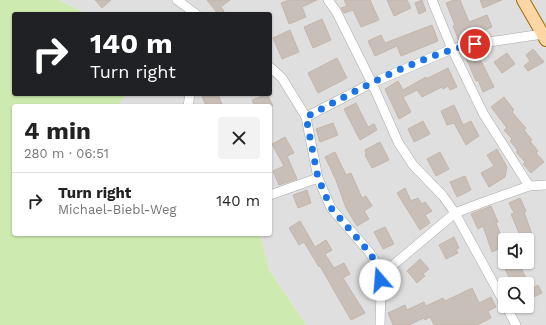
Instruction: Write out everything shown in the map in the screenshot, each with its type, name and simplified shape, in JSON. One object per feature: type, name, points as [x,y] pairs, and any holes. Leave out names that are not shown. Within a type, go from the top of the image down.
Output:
[{"type":"main road","points":[[523,0],[544,37]]},
{"type":"street","points":[[177,0],[193,12]]},
{"type":"street","points":[[328,0],[336,11],[372,83],[398,142],[413,165],[443,196],[455,213],[498,291]]},
{"type":"street","points":[[432,0],[452,49],[483,113],[529,186]]},
{"type":"street","points":[[306,117],[372,83],[452,49],[475,44],[544,37]]},
{"type":"street","points":[[272,69],[282,78],[306,117],[318,178],[331,208],[370,253],[380,270],[380,325]]},
{"type":"street","points":[[272,194],[318,178]]},
{"type":"street","points":[[380,270],[392,266],[455,213],[529,186],[546,185]]},
{"type":"street","points":[[510,313],[516,325]]},
{"type":"shaded area","points":[[59,0],[546,0],[546,325],[306,325],[269,270],[260,236],[272,236],[272,104],[119,104],[125,96],[272,96],[272,12],[83,12]]},
{"type":"green space","points":[[0,0],[59,0],[83,12],[12,12],[12,96],[125,96],[119,104],[12,104],[12,236],[260,236],[269,270],[306,325],[0,325]]},
{"type":"building","points":[[95,0],[111,0],[102,8]]},
{"type":"building","points":[[207,0],[230,0],[221,7],[224,11],[216,12]]},
{"type":"building","points":[[289,0],[317,0],[302,7],[306,17],[289,24],[281,3]]},
{"type":"building","points":[[344,0],[370,0],[379,20],[361,27],[353,10],[344,13],[341,8],[347,6]]},
{"type":"building","points":[[387,0],[407,0],[411,8],[394,16]]},
{"type":"building","points":[[422,0],[426,11],[419,14],[415,3]]},
{"type":"building","points":[[454,0],[460,0],[469,22],[487,15],[492,27],[469,37],[470,39],[459,41],[453,26],[455,25],[446,3]]},
{"type":"building","points":[[480,0],[502,0],[483,8]]},
{"type":"building","points":[[322,19],[331,40],[313,48],[304,27]]},
{"type":"building","points":[[432,25],[438,41],[401,56],[397,46],[375,56],[368,41],[381,35],[385,43]]},
{"type":"building","points":[[290,30],[299,52],[282,59],[273,38]]},
{"type":"building","points":[[533,49],[544,62],[528,71],[524,66],[530,61],[526,55]]},
{"type":"building","points":[[477,53],[494,87],[483,92],[478,80],[476,81],[466,58]]},
{"type":"building","points":[[507,53],[515,64],[502,73],[494,62]]},
{"type":"building","points":[[337,58],[347,78],[318,93],[308,73]]},
{"type":"building","points":[[448,68],[457,87],[450,90],[448,86],[443,89],[442,87],[422,97],[417,90],[403,97],[411,112],[399,119],[385,89],[398,81],[403,90],[426,77],[426,79]]},
{"type":"building","points":[[202,96],[219,96],[222,104],[205,104]]},
{"type":"building","points":[[262,96],[268,96],[272,104],[254,104],[252,100]]},
{"type":"building","points":[[504,97],[514,110],[512,112],[526,128],[524,130],[538,151],[536,153],[544,162],[531,173],[523,164],[525,162],[516,152],[518,151],[510,141],[512,139],[504,130],[507,128],[491,107]]},
{"type":"building","points":[[356,103],[368,127],[374,124],[377,130],[360,140],[344,109]]},
{"type":"building","points":[[454,105],[463,125],[471,121],[479,136],[466,145],[454,123],[447,125],[441,111]]},
{"type":"building","points":[[423,121],[430,134],[414,142],[408,129]]},
{"type":"building","points":[[333,123],[338,135],[320,142],[316,129]]},
{"type":"building","points":[[285,137],[294,153],[287,156],[297,179],[279,185],[273,171],[284,166],[272,144]]},
{"type":"building","points":[[380,142],[389,160],[372,168],[365,155],[365,150]]},
{"type":"building","points":[[497,149],[507,167],[505,177],[489,187],[481,173],[494,166],[487,155]]},
{"type":"building","points":[[335,152],[346,175],[351,173],[362,198],[366,196],[372,206],[364,211],[369,219],[357,226],[346,208],[336,180],[325,157]]},
{"type":"building","points":[[440,152],[449,169],[436,176],[427,159]]},
{"type":"building","points":[[465,176],[471,190],[457,197],[450,182]]},
{"type":"building","points":[[405,188],[411,201],[418,198],[422,204],[425,202],[432,211],[425,215],[430,223],[420,230],[397,193]]},
{"type":"building","points":[[307,190],[311,203],[298,208],[293,195]]},
{"type":"building","points":[[520,198],[526,211],[524,212],[532,233],[519,233],[511,214],[514,213],[509,203]]},
{"type":"building","points":[[491,206],[498,222],[496,223],[500,233],[498,233],[498,249],[492,252],[483,226],[478,229],[471,214]]},
{"type":"building","points":[[300,221],[315,247],[326,240],[332,250],[325,254],[334,268],[344,263],[350,274],[343,278],[365,313],[351,320],[320,266],[319,267],[304,242],[299,245],[289,228]]},
{"type":"building","points":[[385,227],[394,244],[383,249],[374,232]]},
{"type":"building","points":[[454,237],[459,248],[456,249],[458,253],[446,259],[439,245]]},
{"type":"building","points":[[420,259],[429,269],[423,274],[425,276],[417,283],[407,271]]},
{"type":"building","points":[[505,269],[522,269],[526,277],[509,277]]},
{"type":"building","points":[[538,285],[542,293],[534,297],[534,287]]},
{"type":"building","points":[[472,288],[479,303],[491,297],[496,307],[488,311],[491,318],[477,325],[434,325],[430,317],[425,320],[424,318],[409,325],[393,325],[388,313],[405,305],[407,310],[424,302],[426,306],[443,298],[445,301]]},
{"type":"route","points":[[380,280],[380,270],[370,253],[331,208],[318,178],[306,117],[409,66],[452,49],[475,44]]}]
